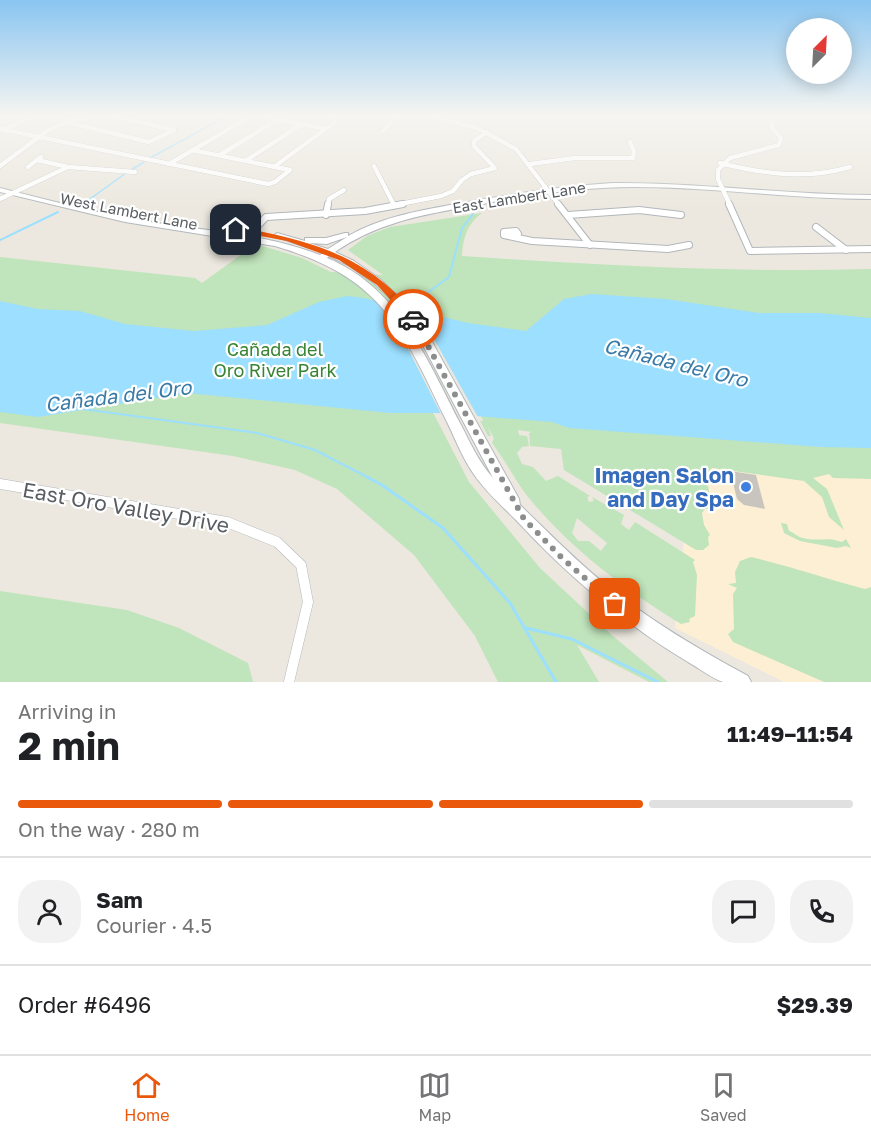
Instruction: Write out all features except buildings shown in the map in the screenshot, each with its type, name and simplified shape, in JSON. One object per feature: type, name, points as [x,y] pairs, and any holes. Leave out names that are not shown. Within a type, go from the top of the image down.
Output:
[{"type":"main road","name":"West Lambert Lane","points":[[0,183],[139,216],[278,236],[326,257]]},
{"type":"main road","name":"East Lambert Lane","points":[[326,257],[351,236],[372,226],[414,214],[549,190],[634,185],[797,196],[871,197]]},
{"type":"main road","name":"West Lambert Lane","points":[[0,190],[122,219],[272,242],[326,257]]},
{"type":"main road","points":[[163,226],[175,225],[206,229],[218,227]]},
{"type":"main road","points":[[278,236],[327,241],[372,226]]},
{"type":"main road","points":[[326,257],[342,258],[380,283],[407,311],[524,519]]},
{"type":"main road","points":[[326,257],[367,286],[396,316],[479,471],[540,537],[588,582],[631,616],[683,651],[742,682]]},
{"type":"street","points":[[0,166],[26,147]]},
{"type":"street","points":[[86,147],[272,184],[290,170],[275,165],[192,150]]},
{"type":"street","points":[[169,164],[198,147]]},
{"type":"street","points":[[220,155],[233,147]]},
{"type":"street","points":[[247,160],[267,147]]},
{"type":"street","points":[[275,165],[301,147]]},
{"type":"street","points":[[252,232],[266,217],[326,215],[394,206],[441,196],[453,191],[471,174],[495,168],[493,163],[475,150],[474,147]]},
{"type":"street","points":[[514,147],[530,164],[590,245]]},
{"type":"street","points":[[530,164],[575,158],[633,158],[632,147]]},
{"type":"street","points":[[772,147],[731,158],[720,163],[717,170],[723,190],[750,251],[871,249]]},
{"type":"street","points":[[28,167],[39,159],[68,167],[135,172]]},
{"type":"street","points":[[720,163],[747,170],[779,174],[834,173],[850,167]]},
{"type":"street","points":[[374,166],[394,206]]},
{"type":"street","points":[[0,199],[68,167]]},
{"type":"street","points":[[326,215],[329,199],[344,190]]},
{"type":"street","points":[[568,215],[639,210],[666,211],[681,215]]},
{"type":"street","points":[[816,227],[846,250]]},
{"type":"street","points":[[516,237],[532,241],[668,249],[688,245]]},
{"type":"street","name":"East Oro Valley Drive","points":[[0,484],[227,522],[277,542],[301,565],[308,602],[290,682]]},
{"type":"shaded area","points":[[692,458],[871,472],[871,682],[784,682],[675,628]]},
{"type":"green space","name":"Cañada del Oro River Park","points":[[482,213],[467,232],[462,256],[717,269],[871,269],[871,479],[833,478],[829,474],[813,478],[827,489],[844,530],[829,517],[822,497],[804,481],[712,468],[706,474],[712,480],[707,480],[712,509],[705,509],[702,513],[704,525],[710,535],[709,545],[703,550],[696,550],[564,470],[561,449],[530,446],[529,433],[532,432],[518,430],[519,435],[527,436],[529,446],[522,447],[517,453],[522,464],[533,467],[546,481],[558,476],[590,496],[587,497],[589,502],[594,501],[592,497],[624,515],[621,524],[629,530],[635,522],[695,560],[693,562],[697,575],[695,616],[689,619],[690,622],[681,624],[639,597],[599,567],[544,516],[523,490],[492,443],[494,438],[488,427],[491,436],[488,436],[480,421],[483,421],[478,408],[411,370],[469,482],[540,568],[613,636],[668,682],[649,682],[577,645],[599,682],[498,682],[475,636],[414,555],[337,489],[295,470],[233,456],[0,423],[0,257],[195,278],[202,283],[242,254],[232,245],[251,247],[256,244],[302,258],[331,272],[383,275],[348,250],[367,236],[390,227]],"holes":[[[577,518],[607,543],[601,551],[589,541],[578,541],[572,533]]]},
{"type":"green space","points":[[781,523],[787,524],[789,531],[801,537],[842,542],[846,539],[851,548],[846,546],[837,548],[800,541],[784,533]]},
{"type":"green space","points":[[751,557],[865,589],[871,587],[871,682],[824,682],[733,642],[728,634],[734,629],[733,594],[737,588],[728,584],[736,583],[735,572],[740,561]]},
{"type":"green space","points":[[0,591],[127,610],[179,628],[248,663],[253,682],[0,682]]},
{"type":"water","name":"Cañada del Oro","points":[[592,294],[666,299],[759,313],[820,313],[871,318],[871,448],[821,447],[569,428],[552,422],[436,413],[390,413],[187,393],[38,417],[0,412],[0,301],[38,309],[80,311],[125,324],[194,331],[267,325],[319,302],[347,296],[468,323],[526,331],[564,299]]},
{"type":"pier","points":[[372,297],[412,307],[430,332],[479,419],[442,416],[402,337],[388,314]]},
{"type":"waterway","points":[[150,158],[171,147]]},
{"type":"waterway","points":[[131,170],[144,162]]},
{"type":"waterway","points":[[90,199],[126,173]]},
{"type":"waterway","points":[[0,240],[58,212]]},
{"type":"waterway","points":[[429,314],[423,309],[420,298],[449,277],[462,228],[473,214]]},
{"type":"waterway","name":"Cañada del Oro","points":[[83,409],[257,433],[315,450],[369,478]]},
{"type":"waterway","points":[[367,477],[443,528],[510,603],[556,682]]},
{"type":"waterway","points":[[526,628],[572,639],[658,682]]},
{"type":"way so far","points":[[413,319],[524,519],[563,559],[615,604]]},
{"type":"place","name":"Imagen Salon and Day Spa","points":[[746,487]]},
{"type":"route","points":[[236,230],[289,239],[342,258],[380,283],[413,319]]}]
